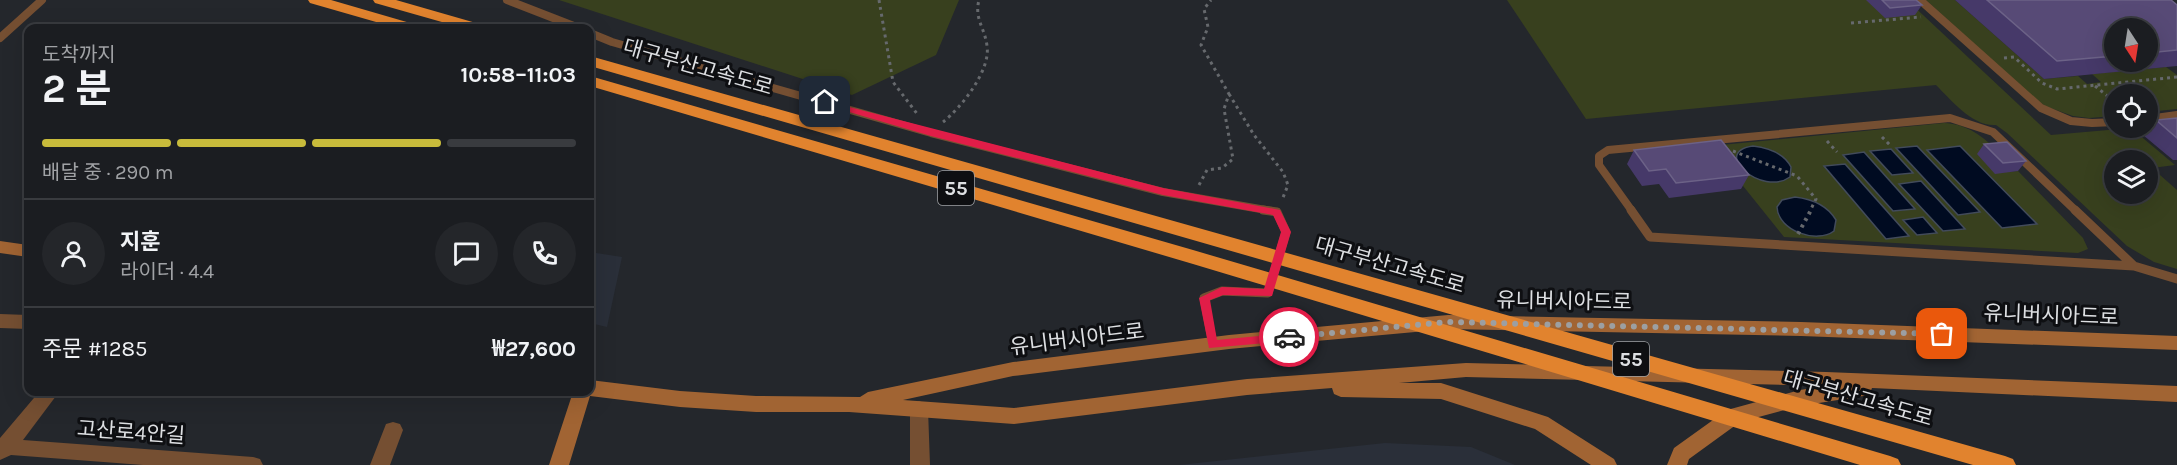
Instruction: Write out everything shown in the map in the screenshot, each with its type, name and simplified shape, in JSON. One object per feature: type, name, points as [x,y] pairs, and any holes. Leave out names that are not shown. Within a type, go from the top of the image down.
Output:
[{"type":"highway","points":[[315,0],[398,24]]},
{"type":"highway","points":[[380,0],[464,24]]},
{"type":"highway","name":"대구부산고속도로","points":[[594,62],[2005,465]]},
{"type":"highway","name":"대구부산고속도로","points":[[594,82],[1193,257],[1890,465]]},
{"type":"main road","points":[[0,247],[24,250]]},
{"type":"main road","name":"유니버시아드로","points":[[849,404],[1013,369],[1213,345],[1448,322],[1801,329],[2177,343]]},
{"type":"main road","name":"유니버시아드로","points":[[594,388],[680,399],[756,404],[849,404],[1014,416],[1247,387],[1466,370],[1900,382],[2177,394]]},
{"type":"main road","points":[[1677,465],[1681,454],[1734,416],[1800,398],[1900,382]]},
{"type":"main road","points":[[1247,387],[1441,391],[1541,423],[1606,465]]},
{"type":"main road","points":[[559,465],[581,396]]},
{"type":"street","points":[[0,321],[24,322]]},
{"type":"street","name":"고산로4안길","points":[[2,449],[47,396]]},
{"type":"street","points":[[919,409],[920,465]]},
{"type":"street","points":[[380,465],[393,430]]},
{"type":"street","name":"고산로4안길","points":[[2,449],[252,465]]},
{"type":"lane","points":[[0,38],[42,0]]},
{"type":"lane","points":[[507,0],[569,24]]},
{"type":"lane","points":[[1920,0],[2044,112],[2080,123],[2104,122]]},
{"type":"lane","points":[[594,35],[612,42],[931,133],[1163,192],[1277,212],[1286,232],[1268,293],[1222,291],[1204,298],[1213,345]]},
{"type":"lane","points":[[2158,118],[2177,116]]},
{"type":"lane","points":[[2134,266],[1993,132],[1950,118],[1608,150],[1599,156],[1599,165],[1650,237],[2134,266],[2177,279]]},
{"type":"path","points":[[879,0],[893,82],[931,133]]},
{"type":"path","points":[[925,124],[941,124],[952,116],[986,65],[988,45],[977,23],[980,0]]},
{"type":"path","points":[[1211,0],[1204,9],[1208,27],[1201,45],[1254,135],[1283,172],[1288,185],[1277,212]]},
{"type":"path","points":[[1851,23],[1936,15]]},
{"type":"path","points":[[1984,60],[2014,57],[2042,83],[2057,89],[2177,77]]},
{"type":"path","points":[[2095,85],[2104,93]]},
{"type":"path","points":[[1193,196],[1207,170],[1217,170],[1228,165],[1233,159],[1224,109],[1229,94]]},
{"type":"path","points":[[1737,153],[1797,176],[1815,199],[1799,232]]},
{"type":"shaded area","points":[[594,253],[622,257],[607,327],[594,324]]},
{"type":"shaded area","points":[[1385,443],[1471,447],[1515,465],[1179,465]]},
{"type":"green space","points":[[559,0],[959,0],[936,55],[852,95]]},
{"type":"green space","points":[[1507,0],[1907,0],[2051,135],[2104,130],[2104,138],[2143,138],[2157,150],[2104,150],[2104,204],[2158,204],[2158,173],[2177,190],[2177,269],[2154,262],[2127,246],[2007,133],[1996,125],[1979,122],[1971,117],[1936,85],[1586,119]]},
{"type":"green space","points":[[1926,0],[1955,0],[2044,79],[2078,76],[2087,84],[2101,82],[2092,74],[2158,72],[2158,68],[2166,67],[2177,75],[2177,109],[2158,111],[2158,84],[2104,84],[2104,117],[2073,116],[2045,106]]},
{"type":"green space","points":[[1944,123],[1968,129],[1993,146],[1999,152],[1995,173],[2018,171],[2083,238],[2088,249],[2078,253],[1784,237],[1711,146]]},
{"type":"green space","points":[[2158,151],[2175,165],[2158,167]]},
{"type":"water","points":[[1753,146],[1770,150],[1784,158],[1791,167],[1790,177],[1779,182],[1766,181],[1755,178],[1745,171],[1738,164],[1737,156],[1741,150]]},
{"type":"water","points":[[1917,146],[1980,212],[1958,215],[1896,148]]},
{"type":"water","points":[[1960,146],[2037,224],[2002,228],[1927,150]]},
{"type":"water","points":[[1891,149],[1913,173],[1892,175],[1870,151]]},
{"type":"water","points":[[1864,152],[1915,209],[1893,211],[1843,155]]},
{"type":"water","points":[[1845,164],[1909,236],[1886,239],[1824,166]]},
{"type":"water","points":[[1921,181],[1965,229],[1943,231],[1899,184]]},
{"type":"water","points":[[1795,197],[1813,201],[1828,210],[1836,220],[1834,231],[1827,235],[1809,235],[1791,229],[1784,223],[1777,207],[1782,200]]},
{"type":"water","points":[[1923,217],[1937,233],[1917,235],[1903,220]]},
{"type":"building","points":[[1882,0],[1916,0],[1922,5],[1890,8]]},
{"type":"building","points":[[1987,0],[2171,0],[2177,5],[2177,50],[2158,52],[2158,18],[2104,18],[2104,57],[2057,61]]},
{"type":"building","points":[[2177,118],[2177,138],[2158,122],[2158,120]]},
{"type":"building","points":[[1721,140],[1749,175],[1676,183],[1666,169],[1649,171],[1634,150]]},
{"type":"building","points":[[2007,142],[2026,161],[2003,163],[1984,144]]},
{"type":"way so far","points":[[1289,337],[1448,322],[1942,334]]},
{"type":"route","points":[[825,102],[931,133],[1163,192],[1277,212],[1286,232],[1268,293],[1222,291],[1204,298],[1213,345],[1289,337]]}]
